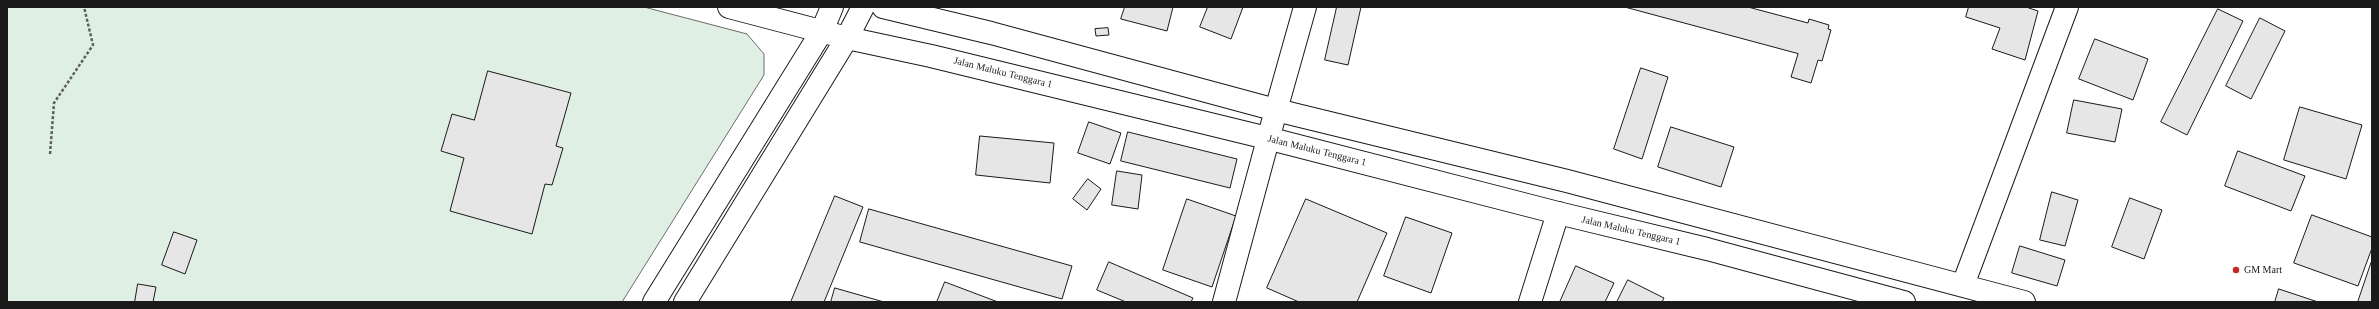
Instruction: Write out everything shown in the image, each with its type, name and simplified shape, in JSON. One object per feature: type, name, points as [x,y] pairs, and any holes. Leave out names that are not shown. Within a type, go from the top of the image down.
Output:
[{"type":"main road","name":"Jalan Maluku Tenggara 1","points":[[729,7],[847,38],[931,56],[1267,138],[1558,214],[1707,249],[1904,302]]},
{"type":"main road","points":[[654,302],[822,31],[832,7]]},
{"type":"main road","points":[[685,302],[847,38],[863,7]]},
{"type":"main road","points":[[883,7],[991,33],[1276,110],[1567,181],[2024,302]]},
{"type":"main road","points":[[1224,302],[1267,138],[1305,7]]},
{"type":"main road","points":[[1963,285],[2067,7]]},
{"type":"main road","points":[[1530,302],[1558,214]]},
{"type":"path","points":[[50,154],[54,103],[93,44],[84,7]]},
{"type":"green space","points":[[7,7],[644,7],[747,34],[764,54],[764,75],[622,302],[7,302]]},
{"type":"building","points":[[1125,7],[1173,7],[1167,31],[1121,19]]},
{"type":"building","points":[[1208,7],[1243,7],[1231,39],[1200,27]]},
{"type":"building","points":[[1337,7],[1361,7],[1348,65],[1325,60]]},
{"type":"building","points":[[1625,7],[1748,7],[1808,23],[1809,19],[1829,25],[1828,29],[1831,30],[1822,61],[1818,60],[1811,83],[1791,77],[1798,54]]},
{"type":"building","points":[[1969,7],[2026,7],[2038,11],[2025,60],[1992,49],[2000,28],[1966,17]]},
{"type":"building","points":[[2218,9],[2243,21],[2187,135],[2161,122]]},
{"type":"building","points":[[2260,18],[2285,31],[2251,99],[2226,86]]},
{"type":"building","points":[[1108,28],[1109,35],[1096,36],[1095,29]]},
{"type":"building","points":[[2095,39],[2148,59],[2133,100],[2079,79]]},
{"type":"building","points":[[1641,68],[1668,77],[1642,159],[1614,149]]},
{"type":"building","points":[[488,71],[571,93],[556,146],[563,148],[552,185],[545,184],[532,234],[450,211],[464,158],[441,151],[452,114],[474,120]]},
{"type":"building","points":[[2074,100],[2122,109],[2115,142],[2067,133]]},
{"type":"building","points":[[2300,107],[2362,125],[2346,179],[2284,160]]},
{"type":"building","points":[[1089,122],[1121,133],[1110,164],[1078,153]]},
{"type":"building","points":[[1671,127],[1734,147],[1721,187],[1658,167]]},
{"type":"building","points":[[1128,132],[1237,159],[1230,188],[1121,161]]},
{"type":"building","points":[[980,136],[1054,143],[1050,183],[976,175]]},
{"type":"building","points":[[2238,151],[2305,176],[2291,211],[2225,186]]},
{"type":"building","points":[[1117,171],[1142,175],[1138,209],[1112,205]]},
{"type":"building","points":[[1088,179],[1101,189],[1087,210],[1073,199]]},
{"type":"building","points":[[2052,192],[2078,200],[2065,246],[2040,240]]},
{"type":"building","points":[[835,196],[863,207],[824,302],[791,302]]},
{"type":"building","points":[[2130,198],[2162,210],[2144,259],[2112,247]]},
{"type":"building","points":[[1187,199],[1236,216],[1212,287],[1163,270]]},
{"type":"building","points":[[1306,199],[1387,233],[1357,302],[1299,302],[1267,288]]},
{"type":"building","points":[[869,209],[1072,266],[1062,299],[860,242]]},
{"type":"building","points":[[2312,215],[2372,237],[2372,248],[2358,286],[2294,263]]},
{"type":"building","points":[[1406,217],[1452,233],[1431,293],[1384,276]]},
{"type":"building","points":[[174,232],[197,240],[185,274],[162,265]]},
{"type":"building","points":[[2020,246],[2065,260],[2057,286],[2012,273]]},
{"type":"building","points":[[2372,260],[2372,302],[2358,302]]},
{"type":"building","points":[[1109,262],[1193,298],[1191,302],[1126,302],[1097,290]]},
{"type":"building","points":[[1576,266],[1614,283],[1605,302],[1560,302]]},
{"type":"building","points":[[1628,280],[1664,298],[1662,302],[1617,302]]},
{"type":"building","points":[[945,282],[998,302],[937,302]]},
{"type":"building","points":[[138,284],[156,287],[153,302],[135,302]]},
{"type":"building","points":[[835,288],[884,302],[831,302]]},
{"type":"building","points":[[2279,289],[2318,302],[2275,302]]},
{"type":"place","name":"GM Mart","points":[[2236,270]]}]
